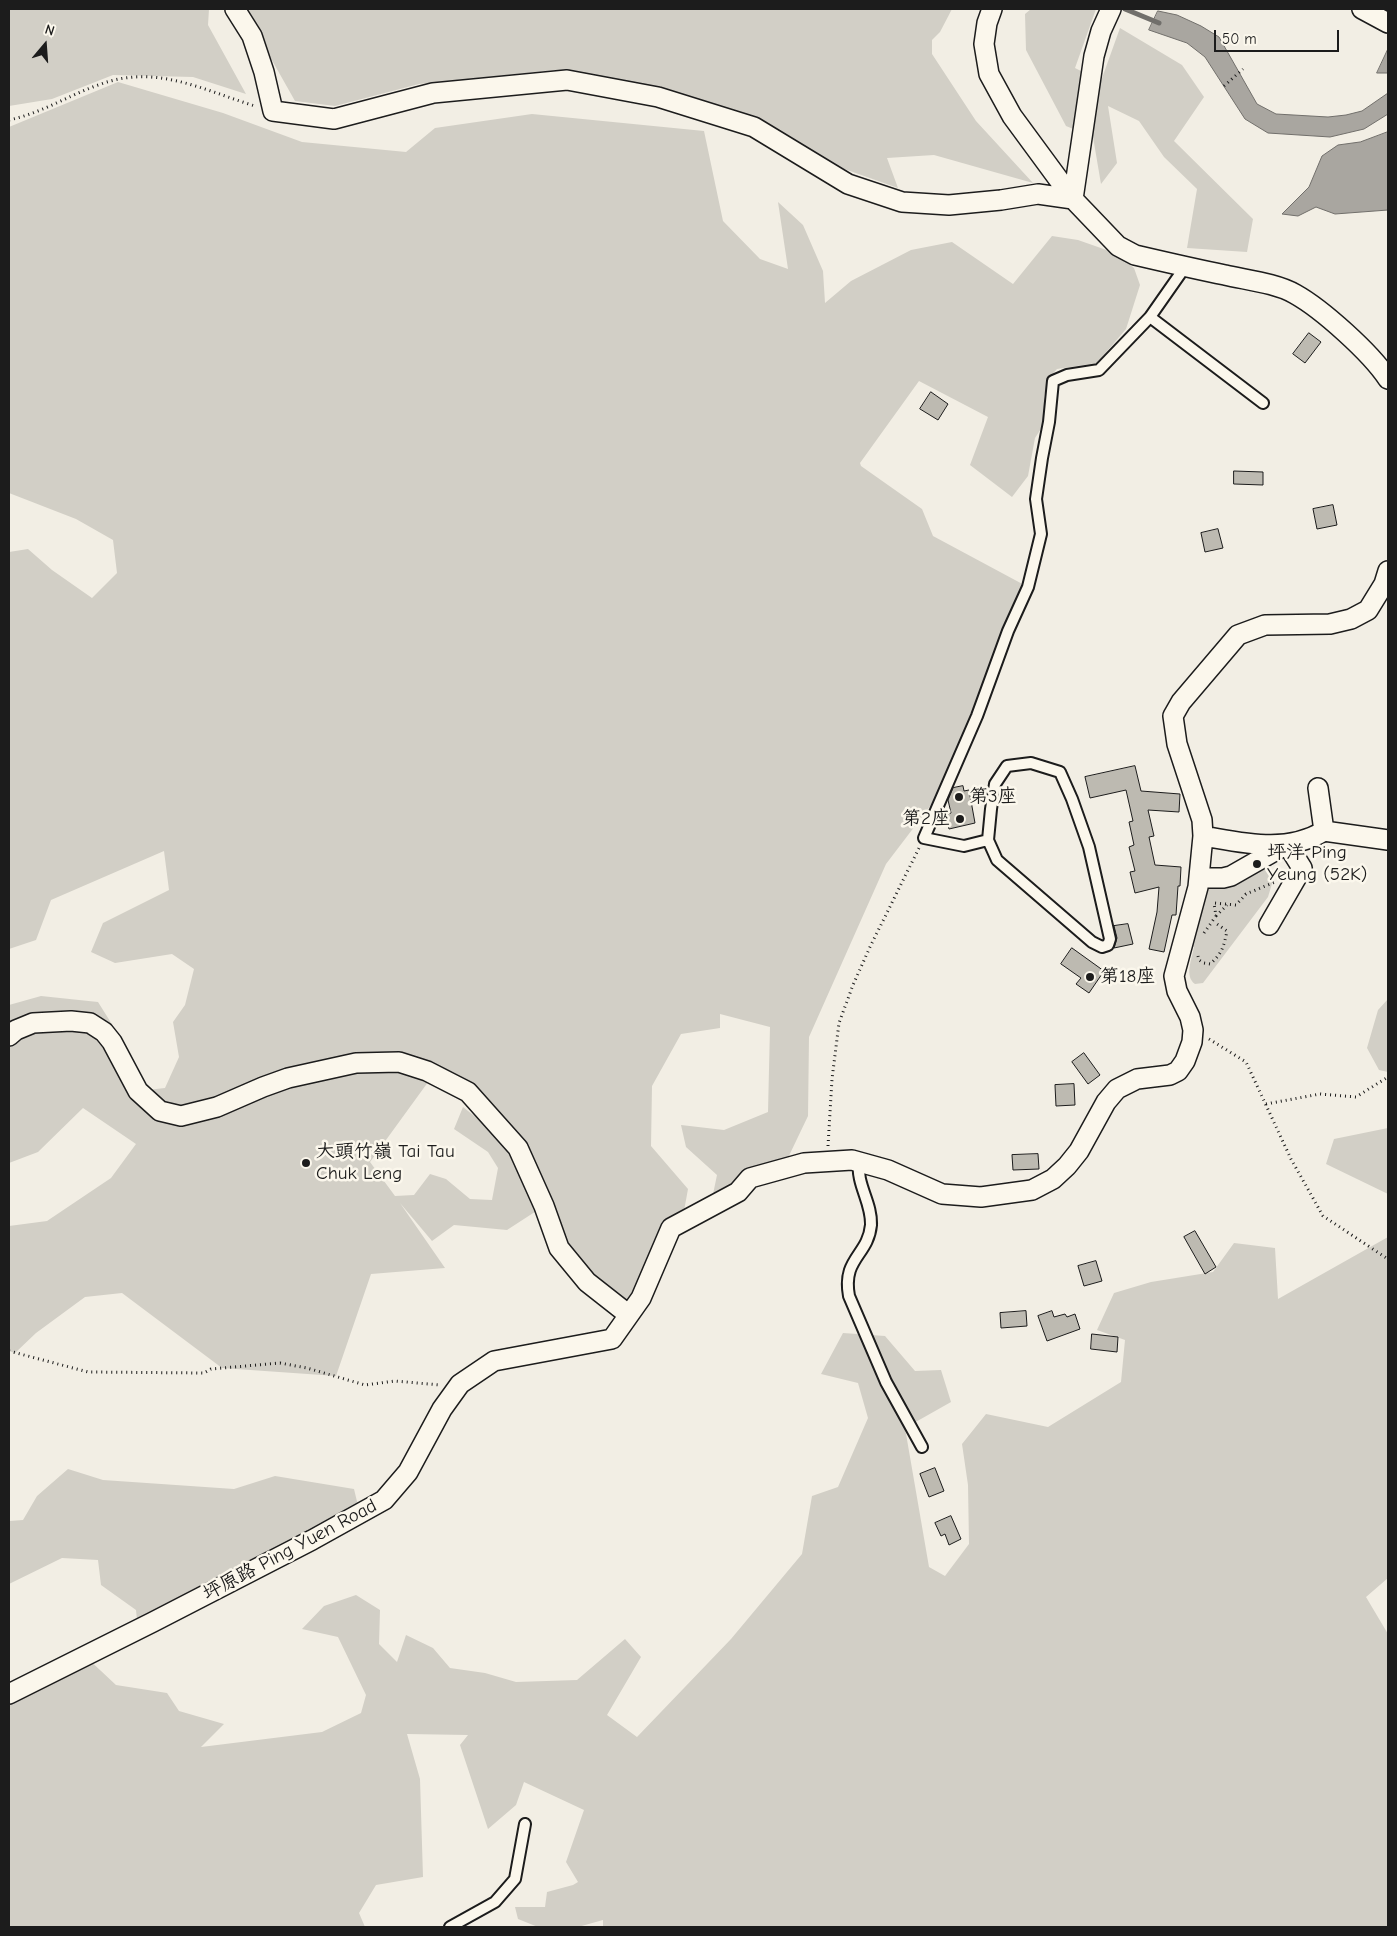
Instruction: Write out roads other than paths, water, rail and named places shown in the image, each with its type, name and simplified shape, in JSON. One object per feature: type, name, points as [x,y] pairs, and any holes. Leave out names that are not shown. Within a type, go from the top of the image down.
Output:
[{"type":"street","points":[[235,9],[252,36],[264,72],[273,111],[334,119],[433,93],[567,80],[658,97],[754,127],[848,184],[902,202],[949,205],[1038,194],[1073,198]]},
{"type":"street","points":[[992,9],[987,23],[984,44],[989,74],[1012,116],[1073,198],[1118,246],[1135,255],[1258,282],[1294,293],[1313,306],[1352,339],[1382,370],[1388,379]]},
{"type":"street","points":[[1073,198],[1094,56],[1101,31],[1111,9]]},
{"type":"street","points":[[1362,9],[1388,23]]},
{"type":"street","points":[[1287,844],[1231,876],[1199,878],[1203,836],[1202,820],[1177,744],[1174,716],[1181,702],[1238,635],[1249,629],[1265,625],[1330,624],[1351,619],[1368,610],[1384,584],[1388,571]]},
{"type":"street","points":[[1318,788],[1324,831]]},
{"type":"street","points":[[1203,836],[1271,846],[1287,844],[1324,831],[1388,840]]},
{"type":"street","points":[[1269,925],[1302,868],[1287,844]]},
{"type":"street","name":"坪原路 Ping Yuen Road","points":[[9,1694],[153,1622],[384,1500],[408,1472],[442,1409],[458,1387],[494,1361],[612,1339],[641,1298],[671,1228],[738,1192],[750,1178],[804,1162],[859,1162],[888,1170],[933,1191],[951,1196],[990,1197],[1039,1188],[1060,1173],[1073,1160],[1106,1102],[1117,1089],[1137,1079],[1170,1076],[1178,1071],[1188,1055],[1193,1030],[1192,1021],[1177,991],[1174,976],[1199,878]]},
{"type":"street","points":[[9,1036],[16,1030],[33,1022],[90,1024],[104,1032],[112,1042],[138,1091],[160,1111],[181,1116],[217,1107],[288,1078],[356,1063],[399,1062],[427,1071],[468,1092],[518,1148],[544,1206],[559,1248],[587,1282],[629,1315]]},
{"type":"lane","points":[[988,840],[964,846],[924,838],[977,716],[1008,631],[1028,587],[1042,534],[1036,500],[1049,422],[1053,382],[1067,375],[1099,370],[1150,317],[1185,267]]},
{"type":"lane","points":[[1150,317],[1263,403]]},
{"type":"lane","points":[[1031,763],[1060,772],[1089,847],[1110,939],[1108,945],[1102,947],[1092,942],[997,860],[988,840],[995,784],[1007,766],[1031,763]]},
{"type":"lane","points":[[859,1162],[858,1178],[869,1210],[871,1223],[868,1239],[848,1273],[847,1285],[886,1382],[922,1447]]},
{"type":"lane","points":[[450,1927],[496,1902],[515,1879],[525,1824]]},
{"type":"waterway","points":[[1125,9],[1159,23]]},
{"type":"place","name":"第3座","points":[[959,797]]},
{"type":"place","name":"第2座","points":[[960,819]]},
{"type":"place","name":"坪洋 Ping Yeung (52K)","points":[[1257,864]]},
{"type":"place","name":"第18座","points":[[1090,977]]},
{"type":"place","name":"大頭竹嶺 Tai Tau Chuk Leng","points":[[306,1163]]}]
